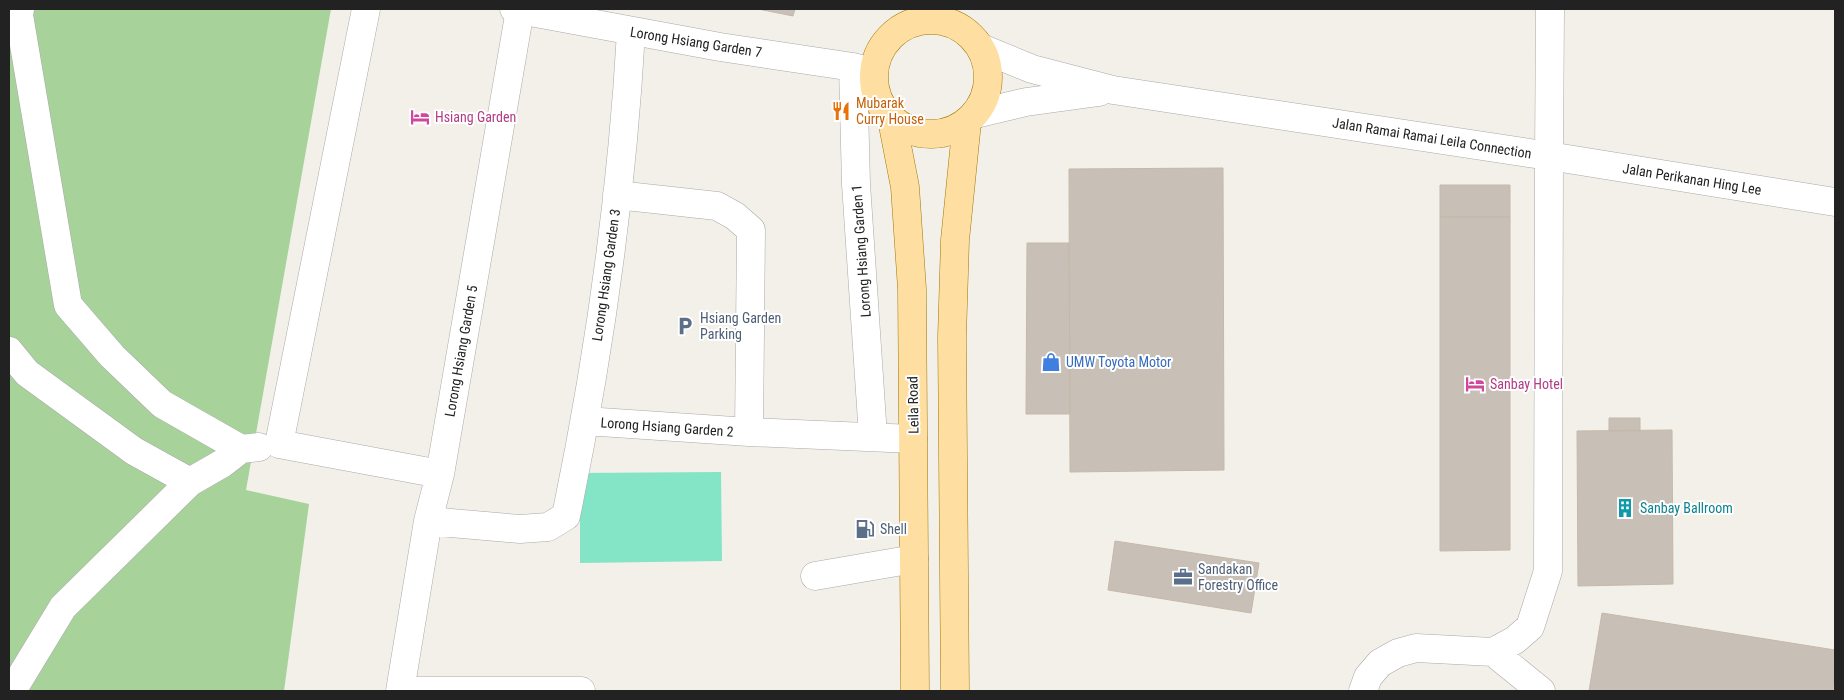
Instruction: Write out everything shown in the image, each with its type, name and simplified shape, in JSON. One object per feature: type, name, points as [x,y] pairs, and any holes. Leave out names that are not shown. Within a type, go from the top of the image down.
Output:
[{"type":"main road","points":[[896,9],[887,40],[878,55],[864,69],[881,106],[892,120],[906,129],[921,134],[937,135],[953,130],[972,118]]},
{"type":"main road","points":[[958,691],[952,337],[955,240],[972,118],[984,99],[989,82],[988,64],[977,43],[967,9]]},
{"type":"main road","points":[[887,40],[902,27],[920,21],[940,20],[958,26],[977,43]]},
{"type":"main road","name":"Leila Road","points":[[892,120],[905,187],[912,289],[915,691]]},
{"type":"street","points":[[20,9],[19,15],[68,305],[112,356],[162,404],[242,449]]},
{"type":"street","points":[[279,444],[366,9]]},
{"type":"street","name":"Lorong Hsiang Garden 7","points":[[517,9],[631,32],[864,69]]},
{"type":"street","name":"Lorong Hsiang Garden 5","points":[[400,691],[428,521],[440,474],[517,9]]},
{"type":"street","points":[[1549,156],[1550,9]]},
{"type":"street","name":"Lorong Hsiang Garden 3","points":[[428,521],[520,530],[548,526],[566,516],[585,421],[617,195],[627,104],[631,32]]},
{"type":"street","name":"Jalan Ramai Ramai Leila Connection","points":[[977,43],[1032,69],[1113,90],[1549,156],[1548,570],[1530,627],[1515,640],[1493,652]]},
{"type":"street","name":"Lorong Hsiang Garden 1","points":[[864,69],[856,184],[873,436]]},
{"type":"street","name":"Jalan Ramai Ramai Leila Connection","points":[[972,118],[1026,102],[1113,90]]},
{"type":"street","name":"Jalan Perikanan Hing Lee","points":[[1549,156],[1835,202]]},
{"type":"street","points":[[617,195],[717,206],[734,216],[751,230],[749,432]]},
{"type":"street","points":[[9,351],[27,373],[134,452],[190,482]]},
{"type":"street","name":"Lorong Hsiang Garden 2","points":[[585,421],[749,432],[913,439]]},
{"type":"street","points":[[12,691],[62,607],[190,482],[223,463],[242,449],[279,444],[440,474]]},
{"type":"street","points":[[815,576],[914,559]]},
{"type":"street","points":[[1343,691],[1366,684],[1380,663],[1398,653],[1416,648],[1493,652],[1541,691]]},
{"type":"street","points":[[400,691],[580,691]]},
{"type":"green space","points":[[9,9],[331,9],[246,490],[309,504],[284,691],[9,691]]},
{"type":"green space","points":[[721,472],[722,561],[580,563],[580,473]]},
{"type":"building","points":[[758,9],[795,9],[793,16]]},
{"type":"building","points":[[1223,168],[1224,470],[1070,472],[1069,169]]},
{"type":"building","points":[[1440,185],[1510,185],[1510,217],[1440,217]]},
{"type":"building","name":"Sanbay Hotel","points":[[1440,217],[1510,217],[1510,550],[1440,551]]},
{"type":"building","points":[[1027,243],[1069,243],[1070,414],[1026,414]]},
{"type":"building","points":[[1609,418],[1640,418],[1640,431],[1609,431]]},
{"type":"building","name":"Sanbay Ballroom","points":[[1672,430],[1673,584],[1578,586],[1577,431]]},
{"type":"building","name":"Sandakan Forestry Office","points":[[1115,541],[1259,563],[1251,613],[1108,590]]},
{"type":"building","points":[[1602,613],[1835,650],[1833,691],[1589,691]]},
{"type":"place","name":"Mubarak Curry House","points":[[841,111]]},
{"type":"place","name":"Hsiang Garden","points":[[420,117]]},
{"type":"place","name":"Hsiang Garden Parking","points":[[685,326]]},
{"type":"place","name":"UMW Toyota Motor","points":[[1051,362]]},
{"type":"place","name":"Sanbay Hotel","points":[[1475,384]]},
{"type":"place","name":"Sanbay Ballroom","points":[[1625,508]]},
{"type":"place","name":"Shell","points":[[865,529]]},
{"type":"place","name":"Sandakan Forestry Office","points":[[1183,577]]}]
